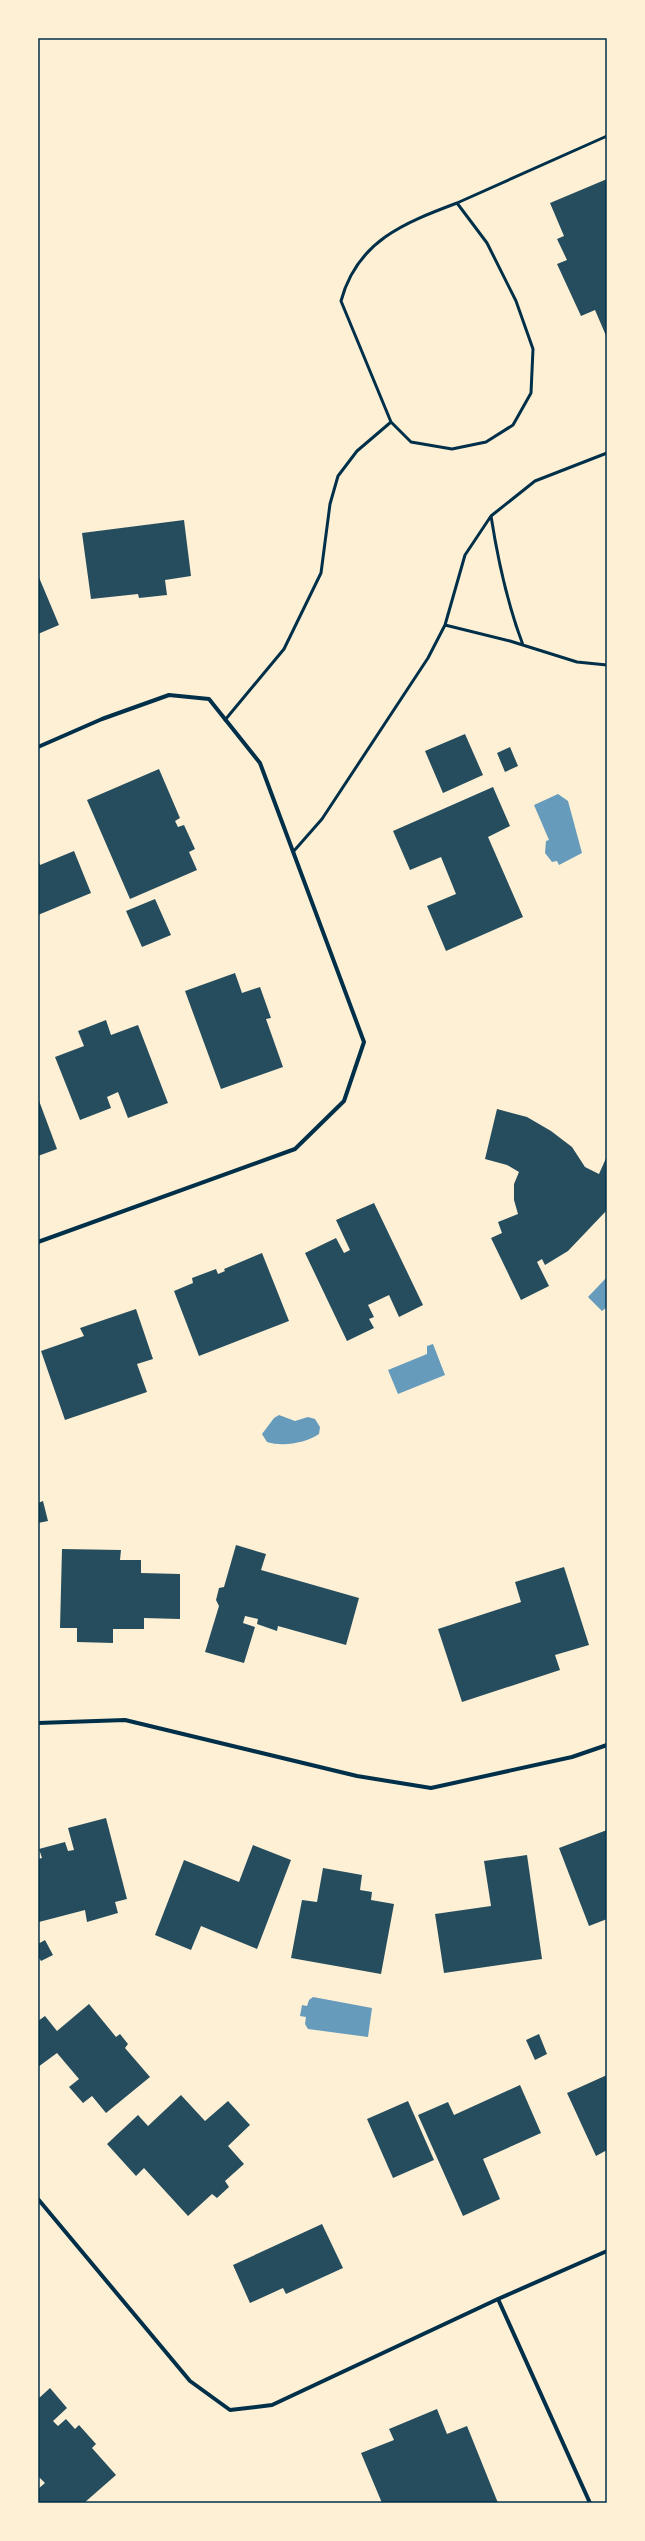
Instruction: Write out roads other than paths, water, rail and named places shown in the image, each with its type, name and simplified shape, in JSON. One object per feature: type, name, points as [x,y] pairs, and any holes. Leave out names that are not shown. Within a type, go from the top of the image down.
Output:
[{"type":"street","points":[[38,747],[102,719],[169,696],[209,699],[260,762],[364,1042],[344,1100],[295,1149],[38,1242]]},
{"type":"street","points":[[38,1723],[124,1720],[357,1776],[431,1788],[572,1757],[607,1745]]},
{"type":"street","points":[[38,2198],[190,2380],[230,2410],[272,2405],[498,2299],[607,2252]]},
{"type":"street","points":[[498,2299],[590,2503]]},
{"type":"lane","points":[[457,203],[487,243],[516,301],[533,349],[532,393],[513,425],[486,442],[452,448],[411,442],[390,422],[341,301],[346,281],[359,260],[379,240],[417,218],[457,203],[607,136]]},
{"type":"lane","points":[[225,720],[284,649],[321,573],[330,504],[338,476],[357,451],[390,422]]},
{"type":"lane","points":[[293,852],[322,819],[428,658],[445,625],[465,555],[491,516],[536,481],[607,453]]},
{"type":"lane","points":[[491,516],[509,608],[523,645]]},
{"type":"lane","points":[[445,625],[523,645],[577,662],[607,665]]},
{"type":"water","points":[[558,794],[568,801],[582,853],[559,865],[557,861],[552,862],[545,853],[546,841],[549,840],[534,805]]},
{"type":"water","points":[[607,1277],[607,1307],[602,1311],[588,1297]]},
{"type":"water","points":[[433,1344],[445,1375],[398,1394],[388,1370],[427,1354],[427,1346]]},
{"type":"water","points":[[279,1415],[295,1421],[308,1417],[315,1419],[320,1427],[319,1434],[301,1442],[280,1444],[267,1442],[262,1434],[274,1418]]},
{"type":"water","points":[[313,1997],[372,2008],[368,2037],[308,2029],[305,2024],[306,2017],[300,2016],[302,2005],[307,2006],[309,2000]]}]
